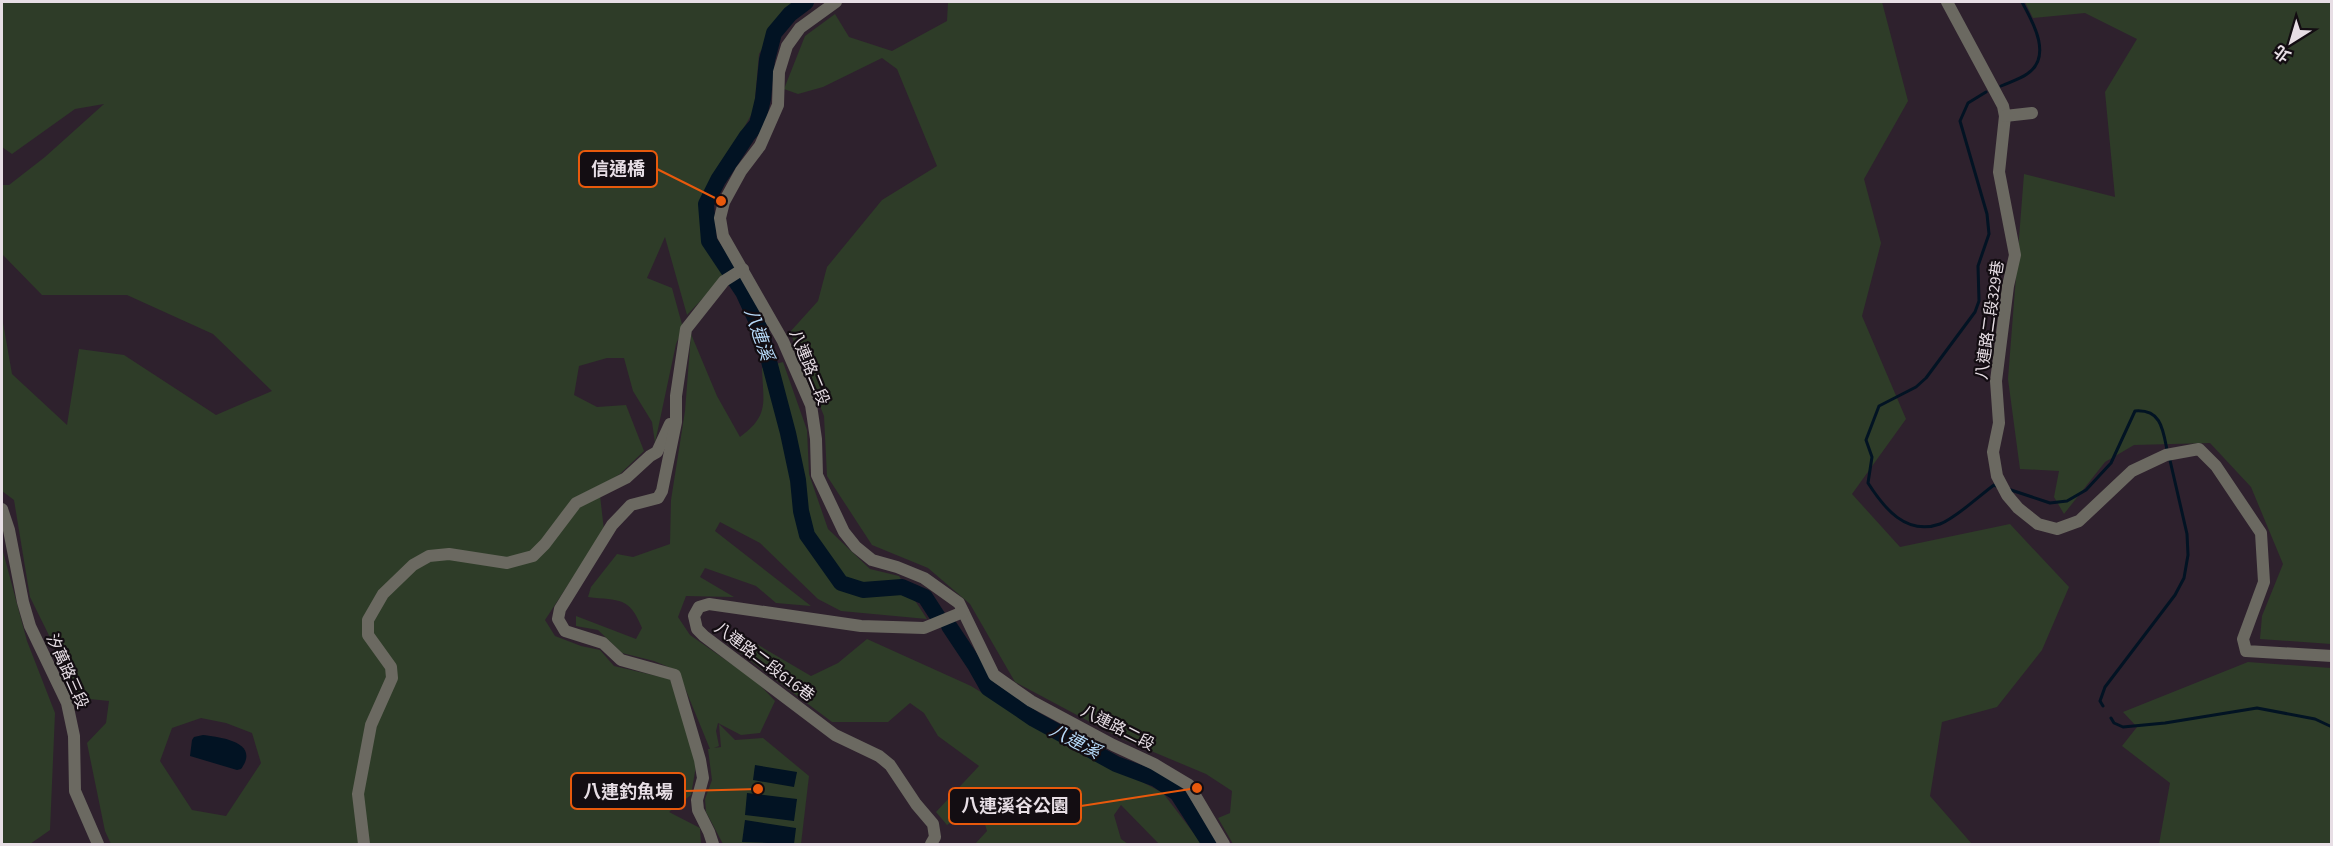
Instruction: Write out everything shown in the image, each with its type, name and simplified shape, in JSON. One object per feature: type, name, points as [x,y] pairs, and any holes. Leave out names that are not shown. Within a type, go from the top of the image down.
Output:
[{"type":"street","name":"八連路二段","points":[[836,2],[801,28],[787,46],[779,72],[778,105],[760,146],[741,171],[724,202],[720,218],[723,236],[740,270],[783,341],[811,405],[816,440],[817,475],[844,532],[856,548],[872,560],[924,578],[959,603],[994,675],[1031,701],[1154,764],[1189,785],[1224,844]]},
{"type":"street","name":"八連路二段329巷","points":[[1947,2],[2003,106],[2005,116],[1999,172],[2015,255],[2008,286],[1996,381],[1999,423],[1993,452],[2007,495],[2018,508],[2038,524],[2057,529],[2079,521],[2132,471],[2170,454],[2199,449],[2216,466],[2261,533],[2264,582],[2243,639],[2246,651],[2331,656]]},
{"type":"street","points":[[2005,116],[2032,112]]},
{"type":"street","points":[[364,844],[358,794],[371,725],[393,678],[391,667],[368,635],[368,620],[383,594],[413,565],[429,556],[449,554],[507,563],[533,556],[576,503],[626,478],[657,452],[667,434],[676,400],[686,329],[724,281],[740,270]]},
{"type":"street","points":[[676,400],[676,422],[662,491],[658,498],[631,505],[612,525],[560,609],[558,619],[565,631],[603,643],[621,660],[675,675],[700,760],[703,778],[697,800],[698,810],[710,832],[713,844]]},
{"type":"street","name":"汐萬路三段","points":[[2,509],[9,530],[30,626],[67,703],[74,736],[75,790],[98,844]]},
{"type":"street","name":"八連路二段616巷","points":[[931,844],[935,837],[933,824],[916,804],[890,765],[879,756],[835,735],[704,636],[697,629],[694,616],[699,607],[709,603],[861,626],[924,628],[963,612]]},
{"type":"green space","points":[[2,2],[792,2],[759,54],[754,110],[709,188],[701,240],[724,276],[687,315],[665,237],[647,278],[672,288],[683,328],[676,344],[655,443],[652,422],[633,391],[624,358],[607,358],[579,366],[574,395],[597,407],[626,405],[644,451],[620,474],[599,487],[604,530],[545,620],[555,636],[581,646],[600,650],[614,666],[670,679],[697,760],[691,795],[669,812],[700,828],[701,844],[111,844],[105,831],[87,743],[106,723],[109,701],[80,698],[30,597],[14,500],[2,491],[2,317],[12,374],[67,425],[79,349],[124,355],[216,415],[272,391],[213,334],[127,295],[42,295],[2,254],[2,185],[9,185],[45,157],[104,104],[75,109],[12,154],[2,147]],"holes":[[[201,718],[226,723],[252,733],[261,763],[226,816],[192,810],[160,761],[172,728]]]},
{"type":"green space","points":[[948,2],[1882,2],[1908,101],[1864,179],[1881,243],[1862,316],[1906,419],[1852,494],[1900,547],[2010,524],[2069,587],[2042,650],[1997,707],[1942,722],[1930,796],[1972,844],[1233,844],[1218,818],[1230,813],[1232,791],[1206,774],[1120,738],[1015,682],[970,604],[928,568],[872,545],[827,476],[824,416],[790,332],[818,301],[827,267],[882,200],[937,166],[897,69],[882,58],[823,87],[798,94],[784,89],[805,36],[835,14],[849,37],[892,51],[947,21]]},
{"type":"green space","points":[[2025,2],[2331,2],[2331,644],[2260,639],[2262,616],[2283,564],[2251,487],[2210,443],[2134,445],[2105,462],[2064,514],[2054,497],[2059,471],[2020,469],[2008,379],[2024,174],[2115,197],[2105,92],[2137,39],[2085,13],[2033,18]]},
{"type":"green space","points":[[691,334],[717,396],[740,437],[756,422],[763,407],[762,368],[783,362],[807,430],[809,474],[828,529],[870,569],[899,576],[927,619],[841,611],[818,599],[760,543],[720,522],[715,531],[811,606],[776,603],[756,586],[705,568],[700,577],[734,597],[686,596],[678,617],[690,635],[756,681],[775,701],[760,733],[741,735],[718,723],[716,731],[719,746],[714,748],[721,747],[719,724],[735,740],[763,738],[809,776],[801,844],[723,844],[706,812],[705,799],[712,780],[708,749],[710,749],[678,671],[654,661],[622,653],[598,630],[576,626],[576,616],[636,639],[642,628],[628,605],[616,600],[588,597],[591,587],[617,554],[633,557],[670,544],[671,500],[685,411]]},
{"type":"green space","points":[[2,548],[27,641],[55,713],[50,830],[30,844],[2,844]]},
{"type":"green space","points":[[738,633],[811,676],[838,663],[867,639],[971,686],[1031,723],[1163,793],[1202,844],[1159,844],[1121,805],[1114,815],[1121,839],[1128,844],[975,844],[987,831],[979,804],[947,825],[936,812],[979,766],[938,736],[924,713],[910,703],[888,722],[832,722],[724,641]]},
{"type":"green space","points":[[2248,662],[2331,668],[2331,844],[2159,844],[2170,783],[2122,746],[2137,727],[2123,712]]},
{"type":"water","points":[[203,735],[219,737],[242,747],[246,753],[246,760],[241,769],[237,770],[190,756],[192,740],[194,737]]},
{"type":"water","points":[[755,765],[797,772],[794,787],[753,780]]},
{"type":"water","points":[[747,793],[797,799],[794,821],[745,815]]},
{"type":"water","points":[[745,820],[796,828],[794,844],[742,842]]},
{"type":"waterway","name":"八連溪","points":[[806,2],[790,14],[774,33],[767,60],[763,99],[757,124],[718,180],[706,204],[709,241],[743,292],[761,331],[788,433],[807,535],[841,583],[863,590],[902,587],[925,597],[938,617]]},
{"type":"waterway","points":[[2001,86],[2027,74],[2035,67],[2039,58],[2040,49],[2035,29],[2022,2]]},
{"type":"waterway","points":[[1986,92],[1968,103],[1960,121],[1987,214],[1989,234],[1978,266],[1979,301],[1975,312],[1926,378],[1916,387],[1879,406],[1866,440],[1872,457],[1868,483],[1881,502],[1906,523],[1928,527],[1940,524],[1960,512],[1994,485],[1999,487]]},
{"type":"waterway","points":[[2008,489],[2050,503],[2067,501],[2086,490],[2111,463],[2135,411],[2144,411],[2155,417],[2162,428],[2167,450]]},
{"type":"waterway","points":[[2103,706],[2100,701],[2105,687],[2175,595],[2184,578],[2188,555],[2187,534],[2169,456]]},
{"type":"waterway","name":"八連溪","points":[[949,626],[988,688],[1034,719],[1116,764],[1156,779],[1177,793],[1210,844]]},
{"type":"waterway","points":[[2111,718],[2114,723],[2123,727],[2165,723],[2257,708],[2315,719],[2332,727]]},
{"type":"place","name":"信通橋","points":[[721,201]]},
{"type":"place","name":"八連溪谷公園","points":[[1197,788]]},
{"type":"place","name":"八連釣魚場","points":[[758,789]]}]
